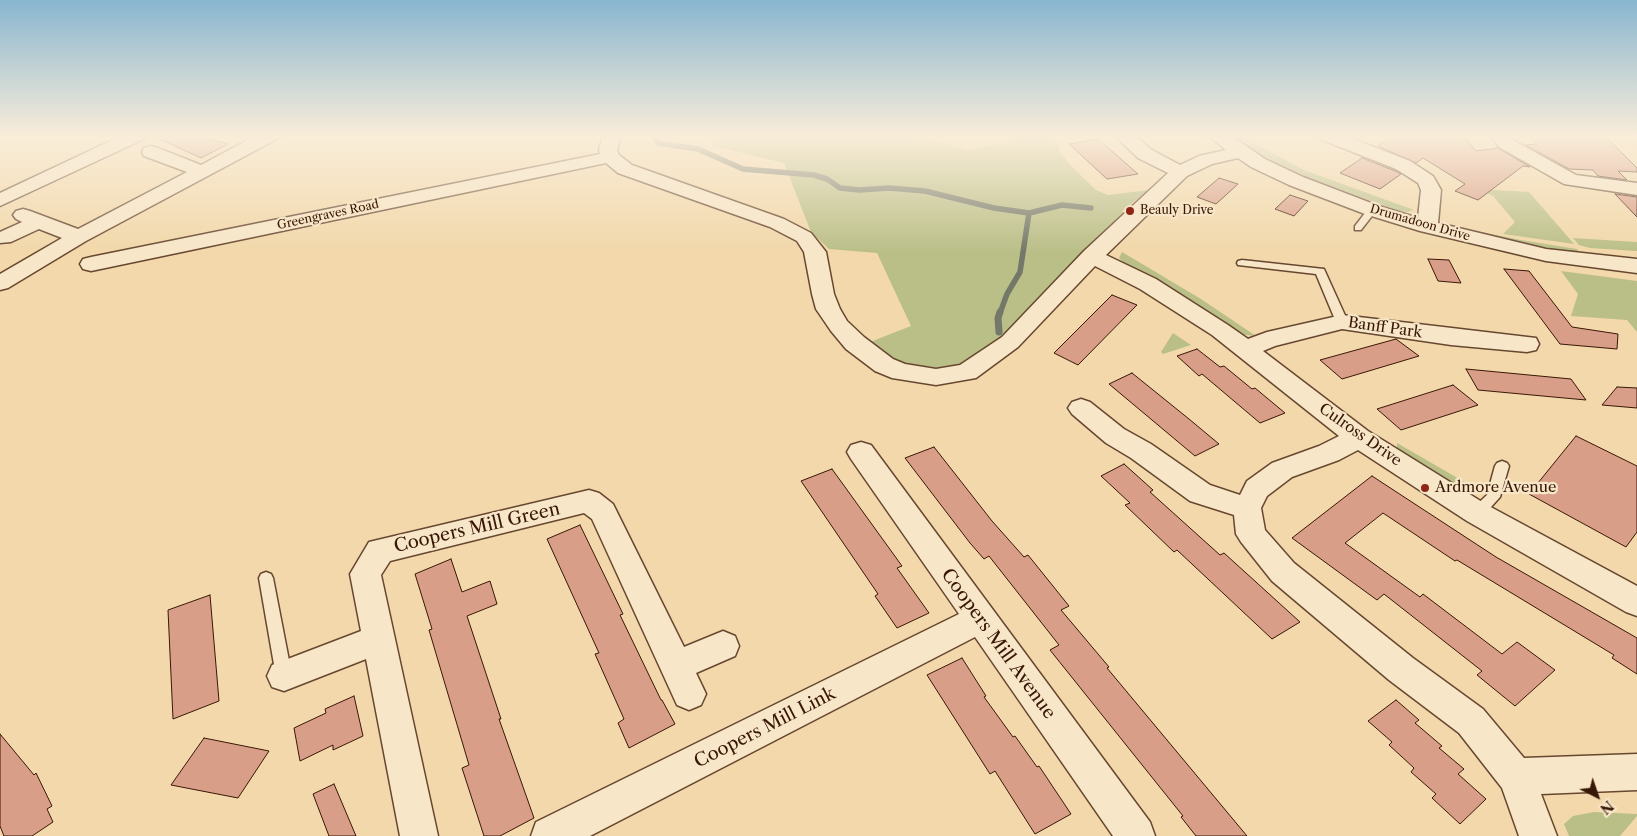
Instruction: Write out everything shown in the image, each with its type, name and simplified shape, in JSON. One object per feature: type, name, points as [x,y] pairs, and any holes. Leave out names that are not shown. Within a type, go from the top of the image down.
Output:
[{"type":"street","points":[[0,200],[55,174]]},
{"type":"street","points":[[0,283],[79,237],[195,174]]},
{"type":"street","name":"Greengraves Road","points":[[91,264],[134,262],[496,174]]},
{"type":"street","points":[[639,174],[778,223],[804,237],[815,252],[823,294],[828,309],[839,326],[854,343],[884,364],[901,372],[920,376],[951,376],[967,372],[1010,342],[1092,256],[1178,174]]},
{"type":"street","name":"Drumadoon Drive","points":[[1280,174],[1372,210],[1427,227],[1538,253],[1637,266]]},
{"type":"street","points":[[1418,174],[1426,180],[1431,190],[1427,227]]},
{"type":"street","points":[[1561,174],[1571,180],[1637,188]]},
{"type":"street","points":[[4,238],[31,218],[79,237]]},
{"type":"street","name":"Culross Drive","points":[[1092,256],[1148,284],[1220,330],[1247,349],[1359,438],[1477,513],[1637,602]]},
{"type":"street","name":"Banff Park","points":[[1247,349],[1267,340],[1342,322],[1451,337],[1527,344]]},
{"type":"street","points":[[1081,408],[1115,436],[1141,451],[1200,492],[1247,508]]},
{"type":"street","points":[[1359,438],[1330,453],[1282,470],[1257,489],[1247,508],[1251,534],[1283,572],[1401,669],[1471,721],[1516,777],[1538,836]]},
{"type":"street","name":"Coopers Mill Avenue","points":[[861,452],[1136,836]]},
{"type":"street","name":"Coopers Mill Green","points":[[420,836],[365,574],[380,551],[589,501],[603,512],[682,680],[723,646]]},
{"type":"street","name":"Coopers Mill Link","points":[[550,836],[980,619]]},
{"type":"street","points":[[284,676],[378,639]]},
{"type":"street","points":[[1516,777],[1637,772]]},
{"type":"lane","points":[[1358,228],[1372,210]]},
{"type":"lane","points":[[1242,263],[1320,271],[1342,322]]},
{"type":"lane","points":[[1477,513],[1493,497],[1502,466]]},
{"type":"lane","points":[[266,578],[284,676]]},
{"type":"green space","points":[[788,174],[1079,174],[1096,190],[1108,195],[1149,190],[1122,211],[1125,214],[995,345],[952,370],[929,371],[896,362],[865,344],[911,326],[877,253],[829,249],[811,232]]},
{"type":"green space","points":[[1299,174],[1315,174],[1414,210],[1407,212],[1396,210]]},
{"type":"green space","points":[[1478,189],[1529,192],[1574,244],[1503,234],[1515,222],[1493,196]]},
{"type":"green space","points":[[1457,227],[1577,249],[1581,254],[1549,250],[1466,233]]},
{"type":"green space","points":[[1573,238],[1637,242],[1637,251],[1590,248],[1579,245]]},
{"type":"green space","points":[[1122,252],[1201,299],[1256,336],[1238,334],[1126,265],[1119,258]]},
{"type":"green space","points":[[1561,271],[1637,281],[1637,332],[1627,320],[1571,316],[1578,294]]},
{"type":"green space","points":[[1173,333],[1191,345],[1163,354],[1161,352]]},
{"type":"green space","points":[[1397,443],[1480,491],[1468,493],[1397,452]]},
{"type":"green space","points":[[1594,812],[1637,814],[1637,816],[1620,836],[1569,836],[1564,824],[1573,816]]},
{"type":"building","points":[[1102,174],[1138,174],[1107,179]]},
{"type":"building","points":[[1343,174],[1401,174],[1380,189]]},
{"type":"building","points":[[1449,174],[1512,174],[1478,200],[1455,191],[1465,184]]},
{"type":"building","points":[[1596,174],[1621,174],[1627,180],[1598,176]]},
{"type":"building","points":[[1219,178],[1238,184],[1216,204],[1197,197]]},
{"type":"building","points":[[1615,194],[1637,197],[1637,217]]},
{"type":"building","points":[[1290,195],[1308,201],[1294,216],[1275,209]]},
{"type":"building","points":[[1428,259],[1449,260],[1461,283],[1438,281]]},
{"type":"building","points":[[1504,269],[1529,271],[1572,327],[1618,334],[1617,349],[1560,344]]},
{"type":"building","points":[[1112,295],[1137,305],[1078,365],[1054,353]]},
{"type":"building","points":[[1396,339],[1419,356],[1342,379],[1320,360]]},
{"type":"building","points":[[1197,349],[1220,367],[1224,366],[1252,389],[1255,388],[1285,413],[1260,423],[1202,374],[1199,376],[1177,356]]},
{"type":"building","points":[[1466,369],[1571,379],[1586,400],[1478,390]]},
{"type":"building","points":[[1132,373],[1219,444],[1195,456],[1109,384]]},
{"type":"building","points":[[1453,385],[1478,405],[1401,430],[1377,409]]},
{"type":"building","points":[[1617,387],[1637,388],[1637,408],[1602,405]]},
{"type":"building","points":[[1576,436],[1637,466],[1637,532],[1626,547],[1529,494]]},
{"type":"building","points":[[934,447],[992,521],[1024,557],[1028,555],[1069,606],[1061,610],[1247,836],[1196,836],[1181,817],[1183,816],[1050,650],[1059,645],[989,556],[984,559],[970,543],[905,458]]},
{"type":"building","points":[[1124,464],[1153,490],[1150,492],[1220,555],[1224,553],[1300,622],[1272,639],[1177,550],[1174,552],[1125,505],[1130,503],[1101,476]]},
{"type":"building","points":[[832,469],[902,566],[897,568],[929,613],[897,628],[875,596],[878,594],[801,481]]},
{"type":"building","points":[[1372,476],[1496,557],[1637,638],[1637,674],[1612,658],[1614,655],[1457,560],[1455,561],[1383,513],[1345,543],[1420,597],[1423,594],[1502,654],[1517,642],[1555,670],[1515,706],[1477,675],[1482,671],[1384,594],[1377,600],[1292,538]]},
{"type":"building","points":[[580,525],[623,614],[620,615],[661,700],[675,724],[629,748],[618,723],[624,719],[595,654],[599,653],[547,539]]},
{"type":"building","points":[[451,559],[462,592],[490,581],[497,604],[467,616],[501,719],[499,719],[534,818],[500,836],[484,836],[462,768],[469,765],[429,630],[432,629],[415,574]]},
{"type":"building","points":[[210,595],[219,701],[173,719],[168,610]]},
{"type":"building","points":[[962,658],[986,696],[984,697],[1013,737],[1015,736],[1037,767],[1039,766],[1071,814],[1035,834],[995,771],[990,774],[927,675]]},
{"type":"building","points":[[354,696],[363,736],[333,750],[333,745],[300,761],[294,728],[326,713],[325,709]]},
{"type":"building","points":[[1396,700],[1419,720],[1415,723],[1442,746],[1439,748],[1464,769],[1458,774],[1486,799],[1460,824],[1432,798],[1436,794],[1411,772],[1414,768],[1389,745],[1392,742],[1368,721]]},
{"type":"building","points":[[0,734],[34,775],[36,773],[52,806],[47,809],[53,822],[32,836],[4,836],[0,826]]},
{"type":"building","points":[[204,738],[269,751],[238,798],[171,785]]},
{"type":"building","points":[[334,784],[356,836],[329,836],[313,794]]},
{"type":"waterway","points":[[802,174],[827,179],[840,188],[859,190],[889,188],[925,191],[994,208],[1029,213]]},
{"type":"waterway","points":[[1029,213],[1062,205],[1091,208]]},
{"type":"waterway","points":[[1000,313],[1007,294],[1020,272],[1029,213]]},
{"type":"waterway","points":[[999,332],[998,318],[1000,312]]},
{"type":"place","name":"Beauly Drive","points":[[1130,211]]},
{"type":"place","name":"Ardmore Avenue","points":[[1425,488]]}]
